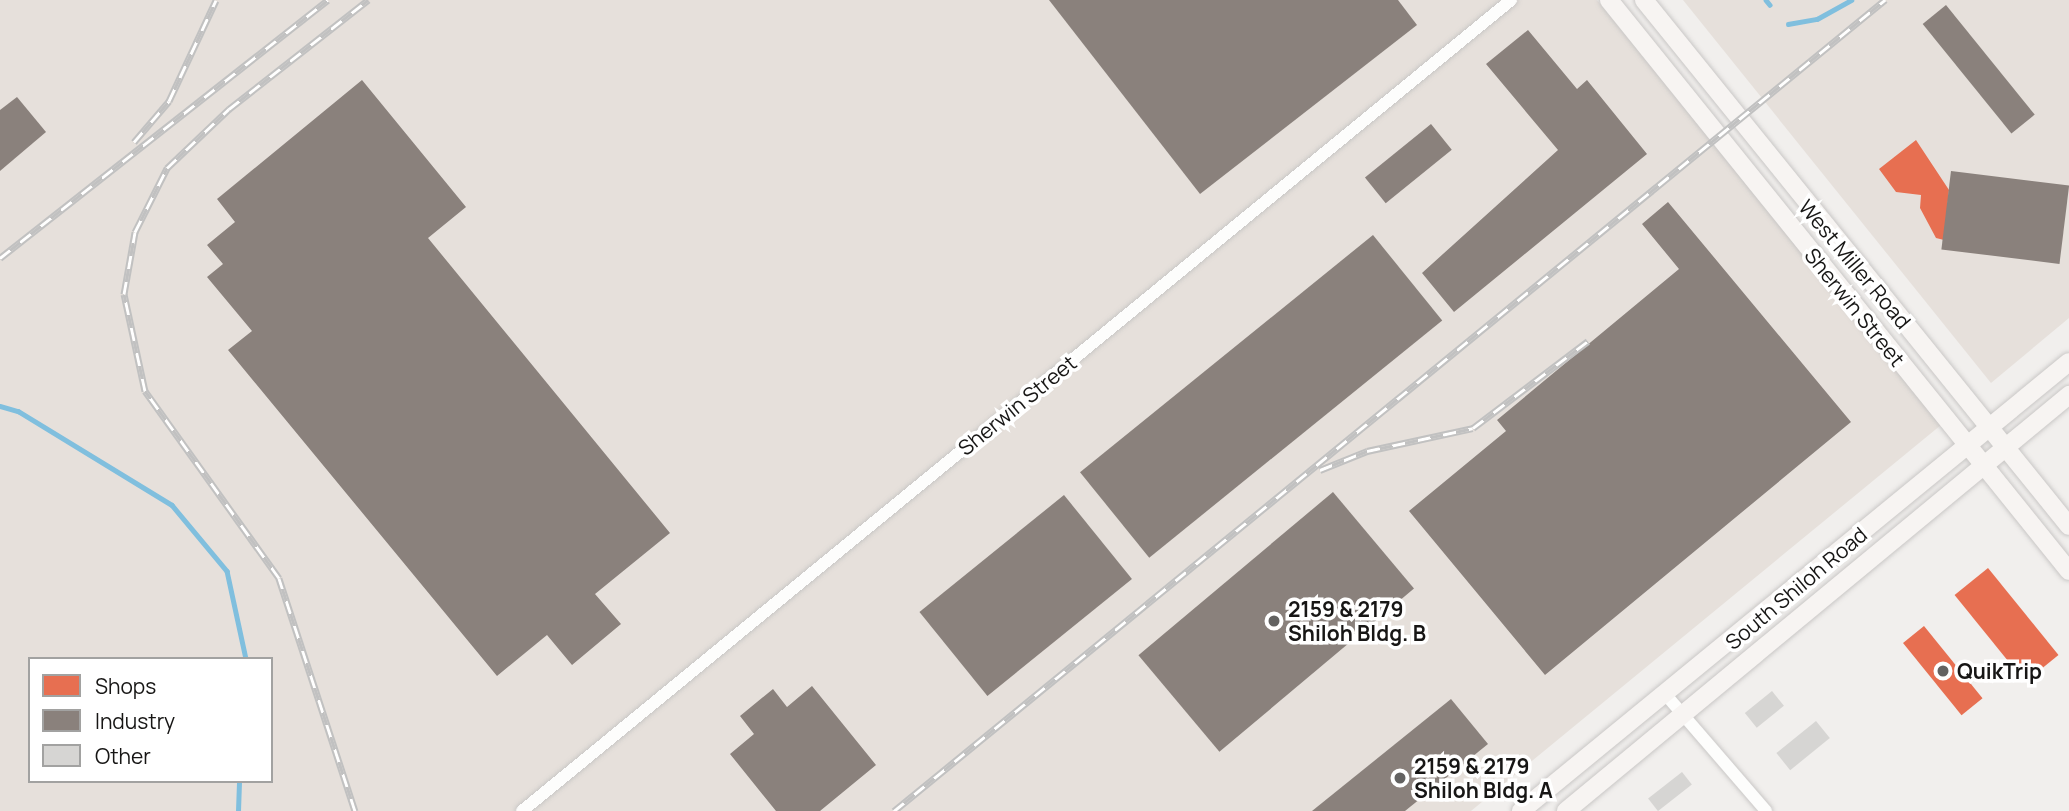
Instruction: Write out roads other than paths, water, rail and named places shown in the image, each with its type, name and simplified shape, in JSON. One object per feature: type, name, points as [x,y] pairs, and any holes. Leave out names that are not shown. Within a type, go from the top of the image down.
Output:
[{"type":"main road","name":"Sherwin Street","points":[[1609,0],[1968,446]]},
{"type":"main road","name":"West Miller Road","points":[[1644,0],[2069,526]]},
{"type":"main road","name":"South Shiloh Road","points":[[1521,811],[1666,695],[2069,362]]},
{"type":"main road","name":"South Shiloh Road","points":[[1566,811],[2069,395]]},
{"type":"main road","points":[[1968,446],[2069,571]]},
{"type":"street","name":"Sherwin Street","points":[[523,811],[1511,0]]},
{"type":"street","points":[[1666,695],[1766,811]]},
{"type":"waterway","points":[[1766,0],[1770,5]]},
{"type":"waterway","points":[[1788,24],[1817,19],[1851,0]]},
{"type":"waterway","points":[[0,406],[18,411],[172,505],[227,571],[246,657]]},
{"type":"waterway","points":[[238,811],[239,783]]},
{"type":"railway","points":[[134,142],[169,101],[216,0]]},
{"type":"railway","points":[[0,258],[328,0]]},
{"type":"railway","points":[[355,811],[279,578],[145,391],[124,294],[135,232],[167,168],[229,109],[368,0]]},
{"type":"railway","points":[[894,811],[1885,0]]},
{"type":"railway","points":[[1320,470],[1367,451],[1473,428],[1588,341]]},
{"type":"place","name":"2159 & 2179 Shiloh Bldg. B","points":[[1274,621]]},
{"type":"place","name":"QuikTrip","points":[[1943,671]]},
{"type":"place","name":"2159 & 2179 Shiloh Bldg. A","points":[[1400,778]]}]
